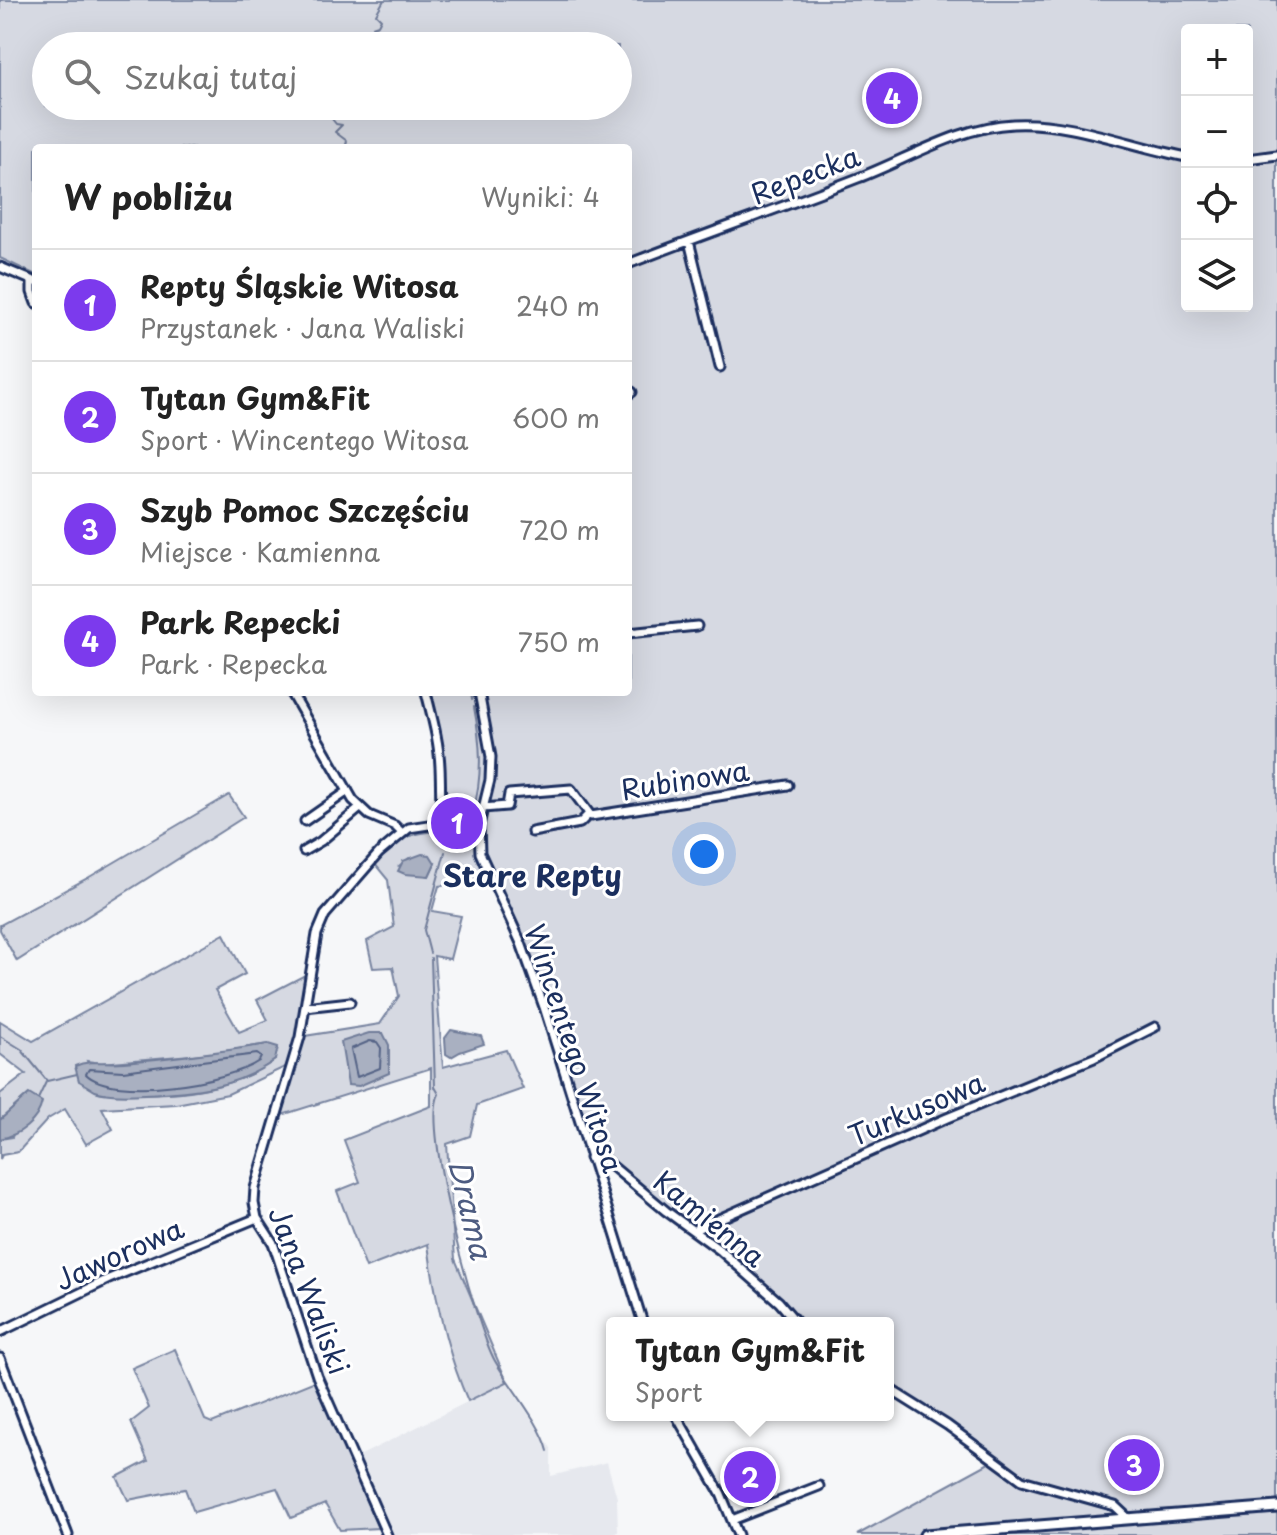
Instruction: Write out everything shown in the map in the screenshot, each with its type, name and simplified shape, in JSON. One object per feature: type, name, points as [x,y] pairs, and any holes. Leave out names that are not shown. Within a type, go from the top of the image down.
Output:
[{"type":"main road","points":[[925,1535],[1277,1507]]},
{"type":"street","name":"Repecka","points":[[632,262],[860,177],[952,138],[991,127],[1028,124],[1069,129],[1181,156]]},
{"type":"street","points":[[1253,158],[1277,155]]},
{"type":"street","points":[[689,241],[720,367]]},
{"type":"street","points":[[0,267],[32,280]]},
{"type":"street","points":[[632,633],[697,626]]},
{"type":"street","points":[[293,696],[348,791],[369,815],[395,826],[402,833],[419,826],[442,823],[479,825]]},
{"type":"street","points":[[427,696],[441,771],[439,797],[442,823]]},
{"type":"street","name":"Wincentego Witosa","points":[[480,696],[491,757],[490,780],[479,825],[480,853],[537,988],[641,1317]]},
{"type":"street","name":"Rubinowa","points":[[483,808],[507,806],[509,794],[571,789],[591,816],[788,785]]},
{"type":"street","points":[[305,821],[348,791]]},
{"type":"street","points":[[304,851],[321,841],[360,808]]},
{"type":"street","name":"Rubinowa","points":[[532,832],[580,823],[589,814]]},
{"type":"street","name":"Jana Waliski","points":[[387,1535],[317,1376],[273,1243],[257,1218],[254,1203],[255,1188],[300,1037],[320,924],[344,891],[402,833]]},
{"type":"street","points":[[305,1007],[350,1002]]},
{"type":"street","name":"Turkusowa","points":[[694,1230],[947,1118],[1094,1058],[1155,1027]]},
{"type":"street","name":"Kamienna","points":[[590,1158],[606,1161],[694,1230],[779,1302],[792,1317]]},
{"type":"street","name":"Jaworowa","points":[[0,1332],[109,1279],[257,1218]]},
{"type":"street","points":[[0,1358],[68,1535]]},
{"type":"street","points":[[894,1392],[947,1425],[1022,1480],[1115,1506],[1129,1519]]},
{"type":"street","points":[[679,1421],[721,1494],[738,1535]]},
{"type":"street","points":[[732,1520],[819,1486]]},
{"type":"shaded area","points":[[0,0],[1277,0],[1277,1535],[857,1535],[989,1463],[924,1412],[894,1394],[894,1317],[790,1317],[744,1271],[592,1150],[537,978],[488,867],[476,856],[485,880],[439,886],[432,911],[461,916],[450,959],[434,956],[443,1067],[506,1050],[523,1089],[477,1105],[470,1136],[447,1144],[455,1259],[507,1382],[468,1401],[442,1324],[428,1244],[366,1268],[337,1191],[360,1182],[344,1140],[431,1106],[431,1068],[282,1115],[305,1036],[380,1024],[399,996],[393,967],[373,968],[367,941],[394,927],[388,880],[374,863],[398,841],[446,830],[442,826],[436,736],[429,696],[632,696],[632,144],[32,144],[32,273],[0,258]],"holes":[[[409,858],[435,863],[429,876],[399,866]]]},
{"type":"shaded area","points":[[229,795],[244,817],[17,961],[0,925],[86,879]]},
{"type":"shaded area","points":[[224,934],[245,974],[215,990],[239,1032],[268,1020],[257,1000],[305,975],[295,1040],[287,1066],[228,1094],[176,1104],[102,1108],[113,1129],[86,1144],[65,1109],[48,1119],[18,1152],[2,1155],[0,1159],[0,1139],[12,1137],[29,1094],[0,1120],[0,1094],[26,1074],[0,1054],[0,1021],[33,1041]],"holes":[[[268,1044],[275,1060],[235,1081],[213,1087],[144,1094],[98,1092],[87,1061],[101,1063],[213,1053]]]},
{"type":"shaded area","points":[[175,1349],[205,1420],[212,1423],[315,1381],[378,1528],[340,1530],[325,1504],[291,1518],[277,1488],[194,1512],[185,1489],[128,1500],[117,1477],[148,1461],[131,1422],[149,1408],[132,1368]]},
{"type":"shaded area","points":[[507,1382],[551,1448],[551,1476],[607,1462],[617,1498],[618,1532],[603,1535],[391,1535],[357,1457]]},
{"type":"water","points":[[422,854],[430,855],[435,863],[429,876],[398,871],[403,861]]},
{"type":"water","points":[[451,1030],[481,1036],[484,1044],[451,1057],[446,1054],[445,1038]]},
{"type":"water","points":[[369,1033],[383,1033],[389,1045],[389,1073],[359,1086],[348,1085],[341,1042]]},
{"type":"water","points":[[268,1044],[278,1047],[275,1060],[260,1069],[229,1083],[180,1092],[101,1093],[79,1081],[75,1066],[178,1057]]},
{"type":"water","points":[[29,1094],[42,1102],[36,1116],[21,1131],[0,1139],[0,1120]]},
{"type":"waterway","name":"Drama","points":[[373,32],[372,27],[378,25],[381,19],[376,14],[384,0]]},
{"type":"waterway","name":"Drama","points":[[333,120],[342,125],[335,132],[347,141],[346,144]]},
{"type":"waterway","name":"Drama","points":[[472,696],[472,700]]},
{"type":"waterway","name":"Drama","points":[[473,812],[480,760],[474,707]]},
{"type":"waterway","name":"Drama","points":[[430,953],[424,930],[445,852]]},
{"type":"waterway","name":"Drama","points":[[431,958],[435,1087],[439,1094],[435,1113],[437,1144],[453,1226],[486,1341],[495,1361],[539,1429],[548,1451]]},
{"type":"waterway","points":[[0,1036],[21,1049],[47,1081]]},
{"type":"waterway","points":[[47,1081],[77,1074]]},
{"type":"waterway","points":[[38,1099],[46,1082]]},
{"type":"place","name":"Park Repecki","points":[[892,98]]},
{"type":"place","name":"Repty Śląskie Witosa","points":[[457,823]]},
{"type":"place","name":"Szyb Pomoc Szczęściu","points":[[1134,1465]]},
{"type":"place","name":"Tytan Gym&Fit","points":[[750,1477]]},
{"type":"district","name":"Stare Repty","points":[[532,874]]}]
